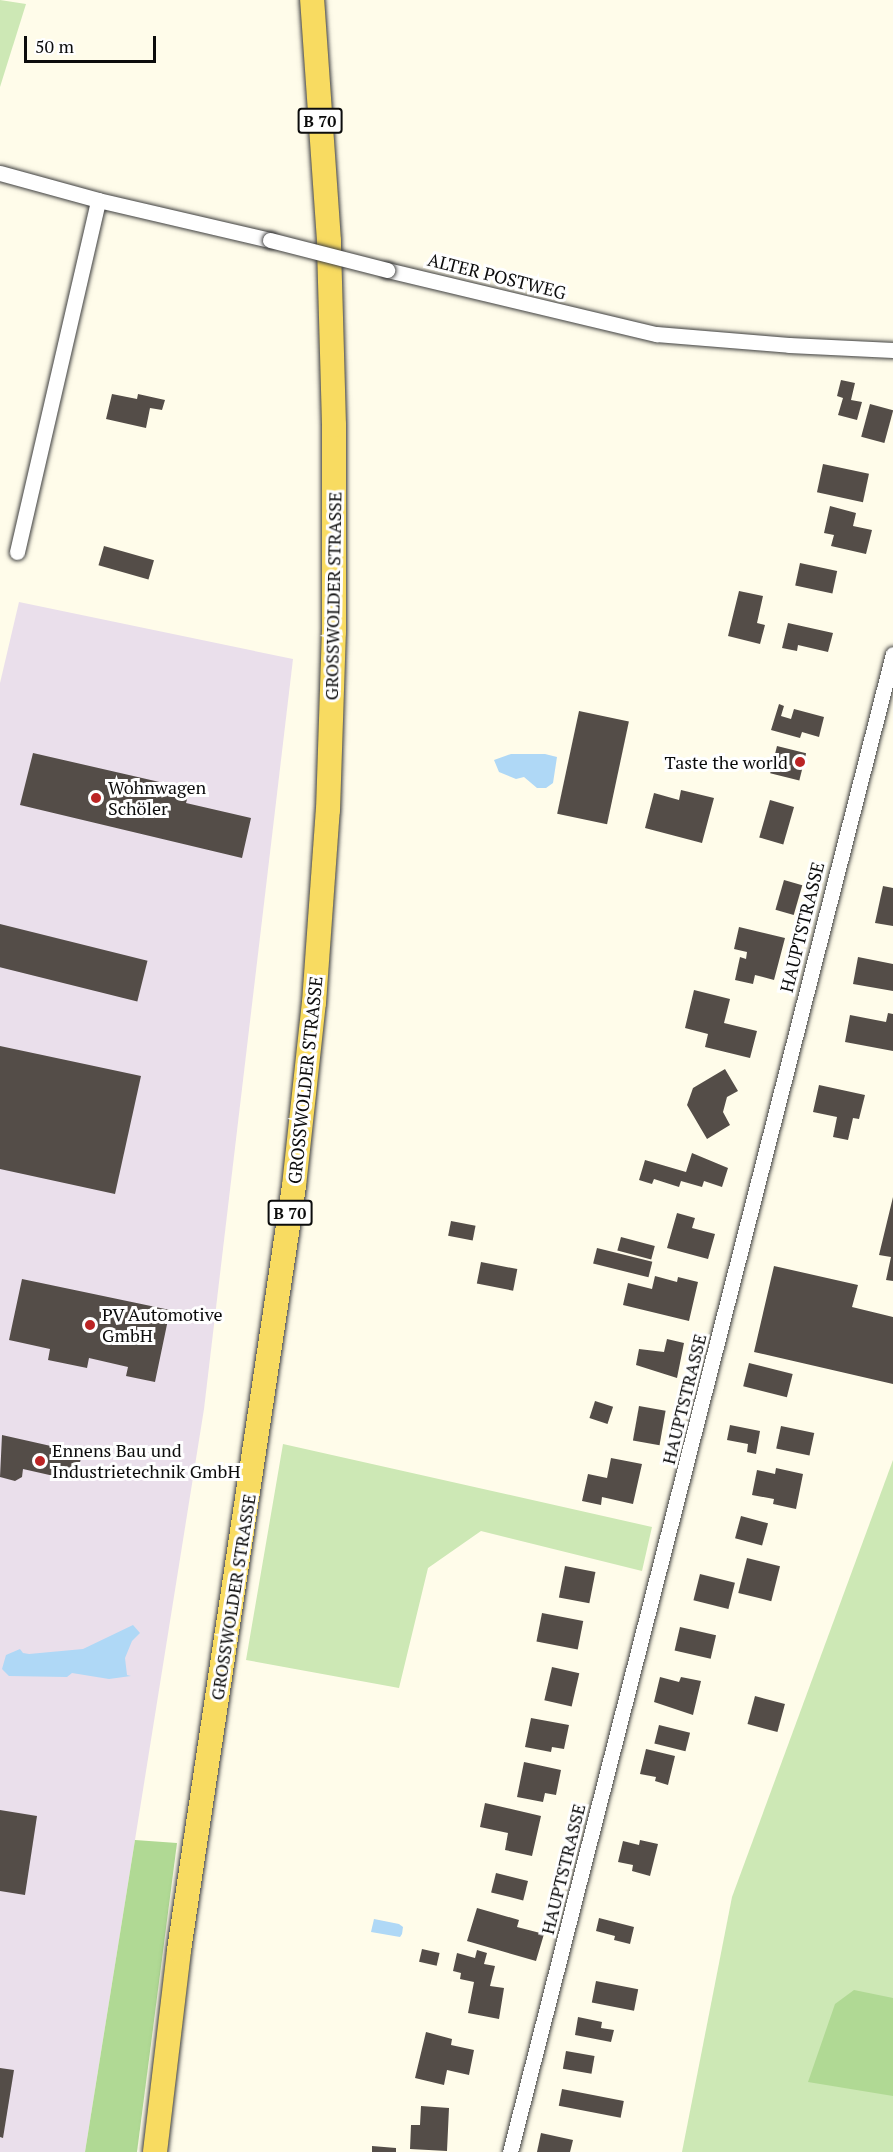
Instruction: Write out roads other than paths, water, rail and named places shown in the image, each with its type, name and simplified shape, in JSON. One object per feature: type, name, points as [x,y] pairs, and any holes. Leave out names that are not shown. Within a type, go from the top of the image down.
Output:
[{"type":"main road","name":"GROSSWOLDER STRASSE","points":[[155,2152],[179,1950],[294,1186],[314,1003],[326,833],[334,632],[333,414],[329,250],[312,0]]},
{"type":"street","name":"ALTER POSTWEG","points":[[0,173],[98,200],[656,334],[789,345],[893,350]]},
{"type":"street","points":[[16,552],[98,200]]},
{"type":"street","name":"HAUPTSTRASSE","points":[[510,2152],[893,654]]},
{"type":"water","points":[[511,754],[545,754],[557,757],[553,783],[546,788],[537,788],[524,777],[516,779],[499,772],[494,760]]},
{"type":"water","points":[[133,1625],[140,1633],[132,1641],[125,1658],[127,1675],[131,1676],[109,1679],[72,1673],[67,1677],[9,1676],[2,1669],[6,1655],[20,1649],[23,1653],[29,1654],[83,1649]]},
{"type":"water","points":[[374,1919],[399,1924],[403,1927],[402,1934],[400,1937],[371,1932]]},
{"type":"place","name":"Taste the world","points":[[800,762]]},
{"type":"place","name":"Wohnwagen Schöler","points":[[96,798]]},
{"type":"place","name":"PV Automotive GmbH","points":[[90,1325]]},
{"type":"place","name":"Ennens Bau und Industrietechnik GmbH","points":[[40,1461]]}]
